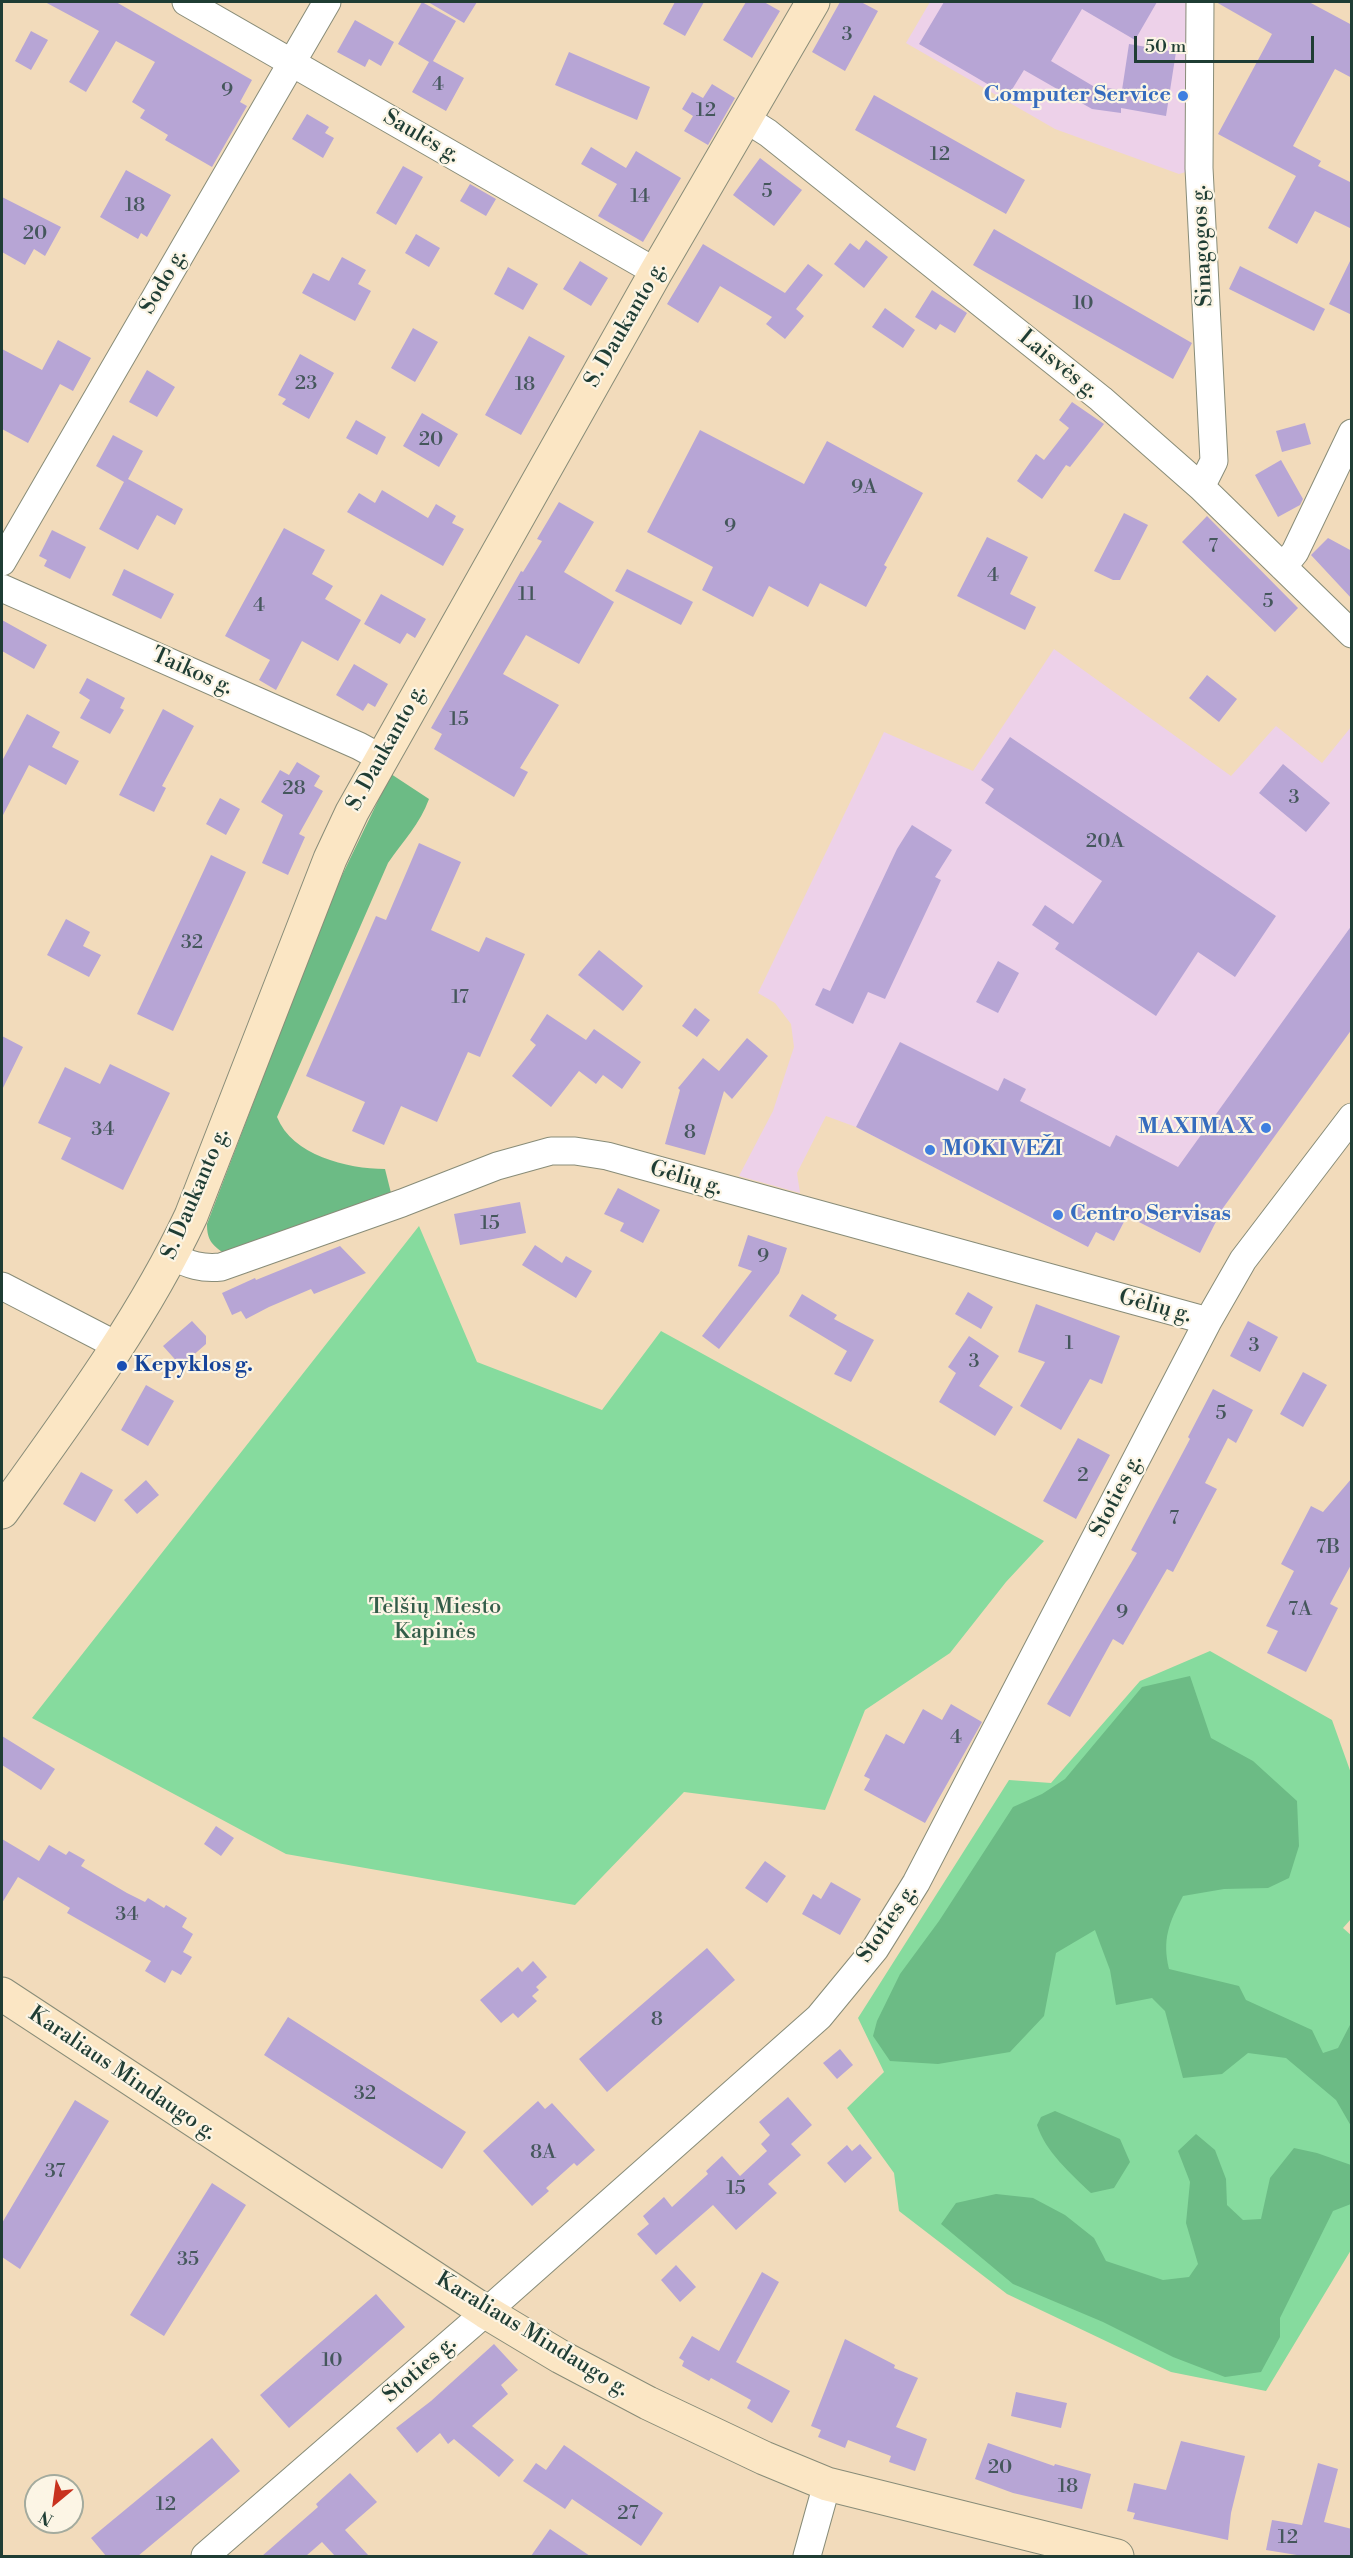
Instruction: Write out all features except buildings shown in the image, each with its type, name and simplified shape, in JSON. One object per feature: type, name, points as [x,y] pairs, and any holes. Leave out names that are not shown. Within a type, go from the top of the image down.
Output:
[{"type":"main road","name":"S. Daukanto g.","points":[[2,1512],[118,1346],[172,1256],[191,1216],[330,859],[381,758],[656,272],[813,2]]},
{"type":"main road","name":"Karaliaus Mindaugo g.","points":[[2,1994],[486,2312],[561,2357],[648,2403],[764,2458],[827,2484],[1117,2556]]},
{"type":"street","name":"Saulės g.","points":[[186,2],[656,272]]},
{"type":"street","name":"Sodo g.","points":[[2,562],[327,2]]},
{"type":"street","name":"Sinagogos g.","points":[[1200,2],[1198,168],[1214,452],[1214,461],[1201,487]]},
{"type":"street","name":"Laisvės g.","points":[[746,119],[768,133],[1101,399],[1201,487],[1352,634]]},
{"type":"street","points":[[1283,567],[1295,552],[1352,433]]},
{"type":"street","name":"Taikos g.","points":[[2,588],[348,741],[381,758]]},
{"type":"street","name":"Stoties g.","points":[[205,2556],[486,2312],[819,2017],[875,1949],[916,1883],[1208,1321],[1243,1260],[1344,1137],[1352,1117]]},
{"type":"street","name":"Gėlių g.","points":[[172,1256],[190,1265],[206,1268],[221,1267],[402,1203],[497,1166],[551,1151],[575,1151],[607,1156],[1208,1321]]},
{"type":"street","points":[[2,1286],[118,1346]]},
{"type":"street","points":[[807,2556],[827,2484]]},
{"type":"shaded area","points":[[930,2],[1200,2],[1199,168],[1179,174],[1055,129],[906,43]]},
{"type":"shaded area","points":[[1054,649],[1231,776],[1276,726],[1322,763],[1351,727],[1351,1029],[1223,1208],[1200,1253],[1127,1216],[1114,1241],[1096,1232],[1088,1247],[856,1127],[826,1116],[797,1173],[800,1193],[739,1176],[773,1111],[794,1047],[791,1024],[775,1003],[758,993],[884,732],[973,771]]},
{"type":"green space","points":[[391,774],[429,799],[416,824],[388,863],[277,1117],[284,1130],[295,1141],[322,1157],[338,1163],[385,1169],[392,1197],[225,1254],[211,1242],[207,1224],[333,894]]},
{"type":"green space","name":"Telšių Miesto Kapinės","points":[[419,1226],[477,1362],[602,1410],[661,1331],[1044,1541],[1006,1582],[950,1653],[865,1710],[825,1810],[684,1792],[575,1905],[286,1854],[32,1718]]},
{"type":"green space","points":[[1210,1651],[1332,1720],[1352,1776],[1351,1919],[1343,1928],[1352,1936],[1351,2250],[1266,2391],[1171,2372],[1007,2294],[899,2211],[894,2173],[847,2108],[884,2072],[858,2018],[1009,1780],[1051,1783],[1140,1681]]},
{"type":"green space","points":[[1190,1676],[1211,1738],[1253,1761],[1297,1801],[1299,1846],[1289,1878],[1268,1888],[1224,1889],[1183,1896],[1168,1931],[1166,1949],[1169,1969],[1239,1986],[1246,2000],[1312,2030],[1323,2053],[1338,2048],[1351,2023],[1351,2126],[1336,2100],[1286,2058],[1248,2053],[1222,2074],[1183,2078],[1165,2011],[1152,1998],[1116,2005],[1110,1970],[1095,1930],[1056,1953],[1044,2016],[1010,2052],[938,2064],[890,2061],[873,2036],[877,2021],[900,1974],[939,1921],[1013,1807],[1042,1794],[1065,1779],[1142,1687]]},
{"type":"green space","points":[[1055,2111],[1120,2139],[1130,2162],[1114,2188],[1091,2193],[1052,2153],[1037,2125],[1041,2117]]},
{"type":"green space","points":[[1196,2134],[1215,2150],[1226,2179],[1227,2205],[1243,2220],[1261,2219],[1270,2178],[1294,2148],[1351,2165],[1351,2204],[1333,2211],[1280,2318],[1280,2337],[1261,2372],[1225,2377],[1173,2357],[1103,2322],[1013,2284],[941,2224],[956,2203],[996,2194],[1033,2198],[1065,2215],[1094,2238],[1106,2261],[1163,2280],[1189,2277],[1198,2264],[1186,2223],[1190,2182],[1178,2151]]},
{"type":"place","name":"Computer Service","points":[[1183,96]]},
{"type":"place","name":"MAXIMA X","points":[[1266,1128]]},
{"type":"place","name":"MOKI VEŽI","points":[[930,1150]]},
{"type":"place","name":"Centro Servisas","points":[[1058,1215]]},
{"type":"place","name":"Kepyklos g.","points":[[122,1366]]}]
